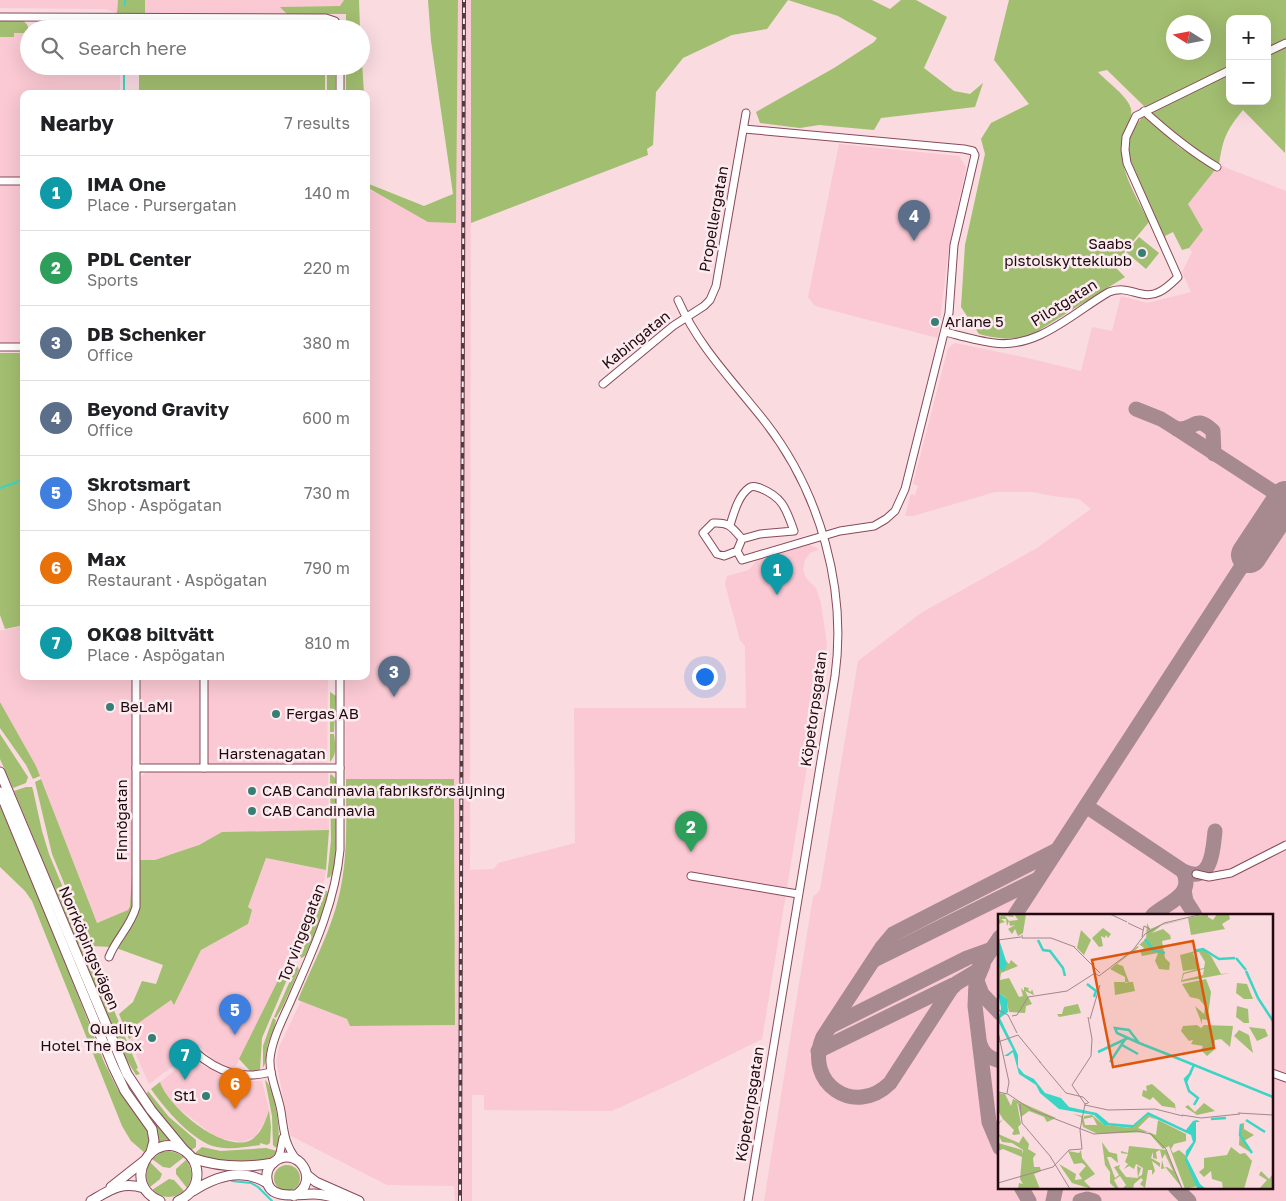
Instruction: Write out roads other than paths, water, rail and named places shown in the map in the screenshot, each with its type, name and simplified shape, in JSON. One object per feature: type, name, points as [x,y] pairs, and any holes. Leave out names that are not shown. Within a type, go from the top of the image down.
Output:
[{"type":"main road","name":"Norrköpingsvägen","points":[[0,772],[127,1074],[151,1110],[192,1158]]},
{"type":"main road","name":"Norrköpingsvägen","points":[[0,792],[113,1066],[126,1091],[152,1129],[154,1140],[151,1152]]},
{"type":"main road","points":[[106,1192],[144,1161],[151,1152],[166,1146],[184,1150]]},
{"type":"main road","points":[[184,1198],[208,1182],[226,1175],[255,1177],[267,1183],[278,1196],[289,1198],[299,1194],[305,1186],[307,1175],[305,1168],[297,1160],[285,1157],[255,1166],[227,1165],[204,1162],[192,1158]]},
{"type":"main road","points":[[184,1198],[196,1182],[197,1174],[192,1158]]},
{"type":"main road","points":[[144,1161],[141,1176],[149,1195]]},
{"type":"main road","points":[[267,1183],[267,1172],[275,1161]]},
{"type":"main road","points":[[307,1175],[316,1182],[359,1201]]},
{"type":"main road","points":[[90,1201],[117,1187],[128,1185],[160,1201]]},
{"type":"main road","points":[[294,1196],[323,1195],[344,1201]]},
{"type":"street","points":[[0,16],[330,18],[332,20]]},
{"type":"street","points":[[1271,50],[1286,44]]},
{"type":"street","name":"Pilotgatan","points":[[945,332],[995,344],[1027,340],[1048,331],[1117,288],[1125,288],[1151,295],[1165,289],[1178,277],[1127,163],[1125,150],[1126,136],[1136,116],[1226,72]]},
{"type":"street","points":[[340,75],[340,90]]},
{"type":"street","points":[[1144,111],[1194,154],[1217,167]]},
{"type":"street","name":"Propellergatan","points":[[686,317],[699,310],[710,300],[716,286],[746,113]]},
{"type":"street","points":[[742,539],[738,551],[742,560],[840,531],[874,526],[886,520],[896,511],[905,489],[945,332],[951,299],[954,244],[975,155],[973,151],[964,149],[744,129]]},
{"type":"street","points":[[0,181],[20,181]]},
{"type":"street","name":"Köpetorpsgatan","points":[[678,300],[686,317],[714,361],[766,423],[788,455],[805,487],[823,536],[834,590],[837,633],[836,665],[748,1201]]},
{"type":"street","name":"Kabingatan","points":[[603,384],[672,326],[686,317]]},
{"type":"street","points":[[0,347],[20,347]]},
{"type":"street","points":[[730,526],[735,510],[749,487],[754,486],[770,492],[782,502],[794,531],[760,534],[742,539]]},
{"type":"street","points":[[738,551],[724,556],[717,554],[702,533],[713,523],[722,523],[730,526],[742,539]]},
{"type":"street","name":"Finnögatan","points":[[109,957],[112,949],[130,922],[136,907],[136,680]]},
{"type":"street","name":"Harstenagatan","points":[[204,680],[204,768]]},
{"type":"street","name":"Torvingegatan","points":[[275,1161],[280,1153],[283,1135],[280,1106],[271,1072],[270,1058],[274,1043],[324,922],[334,892],[340,850],[340,680]]},
{"type":"street","name":"Harstenagatan","points":[[136,768],[340,768]]},
{"type":"street","points":[[1196,874],[1209,877],[1231,873],[1286,845]]},
{"type":"street","points":[[691,876],[798,894]]},
{"type":"street","points":[[195,1052],[220,1068],[239,1075],[271,1072]]},
{"type":"street","points":[[1274,1074],[1286,1078]]},
{"type":"street","name":"Torvingegatan","points":[[283,1135],[290,1152],[297,1160]]},
{"type":"waterway","points":[[125,0],[125,5]]},
{"type":"waterway","points":[[124,75],[124,90]]},
{"type":"waterway","points":[[0,488],[20,480]]},
{"type":"waterway","points":[[232,1181],[251,1183],[258,1187],[272,1201]]},
{"type":"railway","points":[[460,1201],[464,0]]},
{"type":"place","name":"Beyond Gravity","points":[[914,241]]},
{"type":"place","name":"Saabs pistolskytteklubb","points":[[1142,253]]},
{"type":"place","name":"Ariane 5","points":[[935,322]]},
{"type":"place","name":"IMA One","points":[[777,595]]},
{"type":"place","name":"DB Schenker","points":[[394,697]]},
{"type":"place","name":"BeLaMi","points":[[110,707]]},
{"type":"place","name":"Fergas AB","points":[[276,714]]},
{"type":"place","name":"CAB Candinavia fabriksförsäljning","points":[[252,791]]},
{"type":"place","name":"CAB Candinavia","points":[[252,811]]},
{"type":"place","name":"PDL Center","points":[[691,852]]},
{"type":"place","name":"Skrotsmart","points":[[235,1035]]},
{"type":"place","name":"Quality Hotel The Box","points":[[152,1038]]},
{"type":"place","name":"OKQ8 biltvätt","points":[[185,1080]]},
{"type":"place","name":"St1","points":[[206,1096]]},
{"type":"place","name":"Max","points":[[235,1109]]}]
